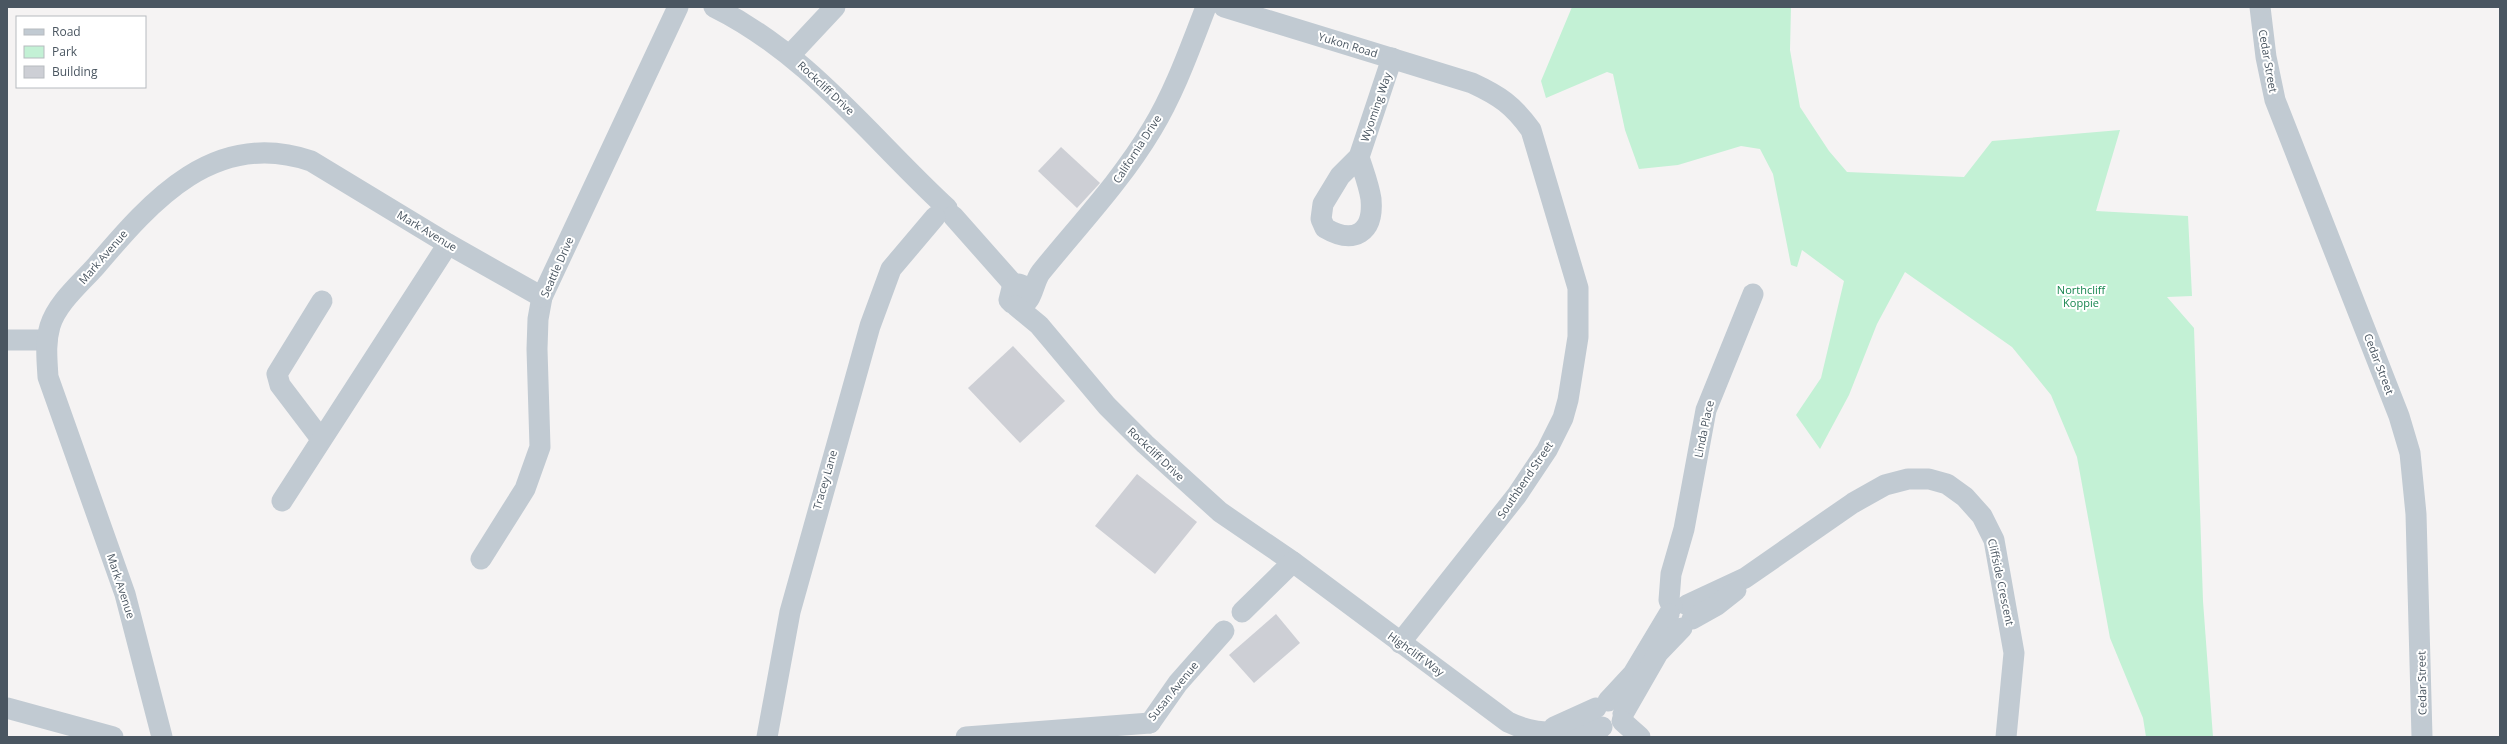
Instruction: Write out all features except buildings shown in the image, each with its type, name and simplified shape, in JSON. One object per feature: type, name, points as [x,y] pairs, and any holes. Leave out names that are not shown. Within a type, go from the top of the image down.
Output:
[{"type":"street","name":"Seattle Drive","points":[[480,559],[525,488],[540,447],[537,349],[538,319],[542,297],[678,7]]},
{"type":"street","name":"Rockcliff Drive","points":[[714,7],[752,27],[791,54],[843,103],[924,187],[944,218],[1020,294],[1039,325],[1107,406],[1150,449],[1220,512],[1293,562]]},
{"type":"street","points":[[791,54],[835,7]]},
{"type":"street","name":"California Drive","points":[[1020,294],[1040,274],[1085,222],[1153,128],[1178,78],[1206,7]]},
{"type":"street","name":"Yukon Road","points":[[1224,7],[1472,82]]},
{"type":"street","name":"Cedar Street","points":[[2260,7],[2266,57],[2275,100],[2400,416],[2410,453],[2416,514],[2422,737]]},
{"type":"street","name":"Wyoming Way","points":[[1359,157],[1392,58]]},
{"type":"street","name":"Southbend Street","points":[[1400,643],[1492,529],[1547,450],[1563,418],[1568,400],[1578,337],[1578,288],[1531,130],[1517,111],[1499,95],[1472,82]]},
{"type":"street","name":"Mark Avenue","points":[[162,737],[125,594],[48,377],[47,340],[50,325],[66,300],[144,210],[168,190],[194,173],[247,152],[268,151],[289,153],[311,161],[448,244],[542,297]]},
{"type":"street","name":"Tracey Lane","points":[[768,737],[790,612],[870,326],[891,269],[919,238],[944,218]]},
{"type":"street","points":[[282,501],[448,244]]},
{"type":"street","name":"Linda Place","points":[[1681,613],[1669,600],[1671,574],[1680,547],[1706,410],[1752,294]]},
{"type":"street","points":[[321,439],[280,385],[277,374],[322,302]]},
{"type":"street","points":[[7,340],[47,340]]},
{"type":"street","name":"Cliffside Crescent","points":[[1612,719],[1658,653],[1681,613],[1728,597],[1745,578],[1853,504],[1885,485],[1908,479],[1928,480],[1948,484],[1964,497],[1982,516],[1994,540],[2014,653],[2006,737]]},
{"type":"street","points":[[1242,612],[1293,562]]},
{"type":"street","name":"Highcliff Way","points":[[1293,562],[1508,722],[1531,731],[1545,732],[1612,719]]},
{"type":"street","name":"Susan Avenue","points":[[966,737],[1152,730],[1178,683],[1224,631]]},
{"type":"street","points":[[7,708],[113,737]]},
{"type":"street","points":[[1612,719],[1640,737]]},
{"type":"green space","name":"Northcliff Koppie","points":[[1572,7],[1791,7],[1790,50],[1800,107],[1829,151],[1847,172],[1964,177],[1992,141],[2120,130],[2096,211],[2188,216],[2192,296],[2167,297],[2194,328],[2203,601],[2213,737],[2146,737],[2143,718],[2110,638],[2077,457],[2051,395],[2012,347],[1905,272],[1877,324],[1849,395],[1820,449],[1796,415],[1821,378],[1844,281],[1802,250],[1797,267],[1791,265],[1773,174],[1760,149],[1741,146],[1678,165],[1639,169],[1625,130],[1613,74],[1607,72],[1546,98],[1541,81]]}]
